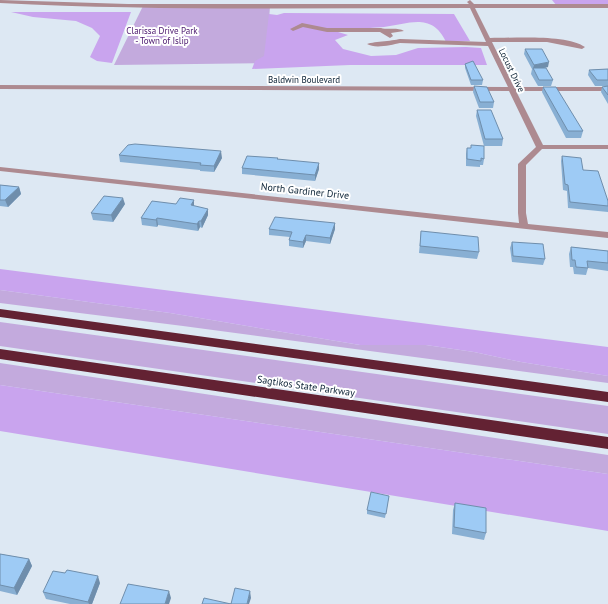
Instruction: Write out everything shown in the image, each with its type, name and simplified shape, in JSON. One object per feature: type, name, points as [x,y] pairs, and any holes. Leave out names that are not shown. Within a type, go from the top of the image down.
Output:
[{"type":"highway","points":[[0,313],[608,397]]},
{"type":"highway","name":"Sagtikos State Parkway","points":[[0,354],[608,443]]},
{"type":"street","points":[[128,6],[132,0]]},
{"type":"street","points":[[0,1],[128,6],[244,3],[471,3],[608,6]]},
{"type":"street","name":"Locust Drive","points":[[471,3],[540,147]]},
{"type":"street","points":[[293,22],[327,30],[381,30],[386,32],[401,31]]},
{"type":"street","points":[[293,29],[302,25]]},
{"type":"street","points":[[386,32],[393,40],[400,41],[555,41],[567,42],[582,47]]},
{"type":"street","points":[[370,44],[389,44],[400,41]]},
{"type":"street","name":"Baldwin Boulevard","points":[[0,87],[608,89]]},
{"type":"street","points":[[524,226],[522,213],[522,164],[540,147],[608,147]]},
{"type":"street","name":"North Gardiner Drive","points":[[0,169],[608,234]]},
{"type":"green space","name":"Clarissa Drive Park - Town of Islip","points":[[143,6],[270,6],[266,63],[114,65]]},
{"type":"green space","points":[[0,290],[170,313],[360,345],[426,345],[474,352],[521,362],[608,376],[608,383],[0,303]]},
{"type":"green space","points":[[0,322],[608,406],[608,434],[0,346]]},
{"type":"green space","points":[[0,363],[608,455],[608,474],[0,385]]},
{"type":"shaded area","points":[[552,0],[608,0],[608,6],[557,6]]},
{"type":"shaded area","points":[[11,12],[131,12],[112,63],[97,61],[90,57],[100,36],[92,28],[76,21],[33,17]]},
{"type":"shaded area","points":[[284,13],[454,14],[470,41],[446,42],[434,27],[427,23],[419,22],[338,32],[348,35],[335,40],[343,49],[371,56],[396,55],[418,48],[481,48],[487,65],[350,65],[252,69],[255,61],[264,56],[269,14],[277,15]]},
{"type":"shaded area","points":[[0,269],[608,347],[608,376],[426,345],[360,345],[170,313],[0,290]]},
{"type":"shaded area","points":[[0,385],[608,474],[608,531],[0,431]]},
{"type":"building","points":[[525,49],[542,49],[549,62],[534,65]]},
{"type":"building","points":[[473,61],[483,80],[471,80],[465,64]]},
{"type":"building","points":[[533,68],[546,68],[553,80],[539,80]]},
{"type":"building","points":[[608,69],[608,80],[597,80],[589,70]]},
{"type":"building","points":[[474,86],[487,87],[494,102],[480,102]]},
{"type":"building","points":[[608,86],[608,95],[602,87]]},
{"type":"building","points":[[543,87],[556,87],[583,131],[568,131]]},
{"type":"building","points":[[477,110],[491,110],[503,139],[485,139]]},
{"type":"building","points":[[135,144],[221,151],[214,166],[200,165],[201,163],[119,155],[128,145]]},
{"type":"building","points":[[471,145],[484,146],[484,159],[481,158],[481,161],[467,159],[467,148],[471,148]]},
{"type":"building","points":[[247,156],[319,163],[315,175],[242,168]]},
{"type":"building","points":[[562,156],[581,158],[583,170],[598,171],[608,201],[608,206],[570,202],[568,185],[565,184]]},
{"type":"building","points":[[0,185],[19,187],[5,200],[0,200]]},
{"type":"building","points":[[104,196],[123,198],[111,215],[91,213]]},
{"type":"building","points":[[180,198],[194,200],[191,205],[208,209],[201,221],[197,224],[157,218],[156,220],[141,218],[152,201],[176,204]]},
{"type":"building","points":[[275,217],[335,223],[330,238],[306,235],[303,242],[289,240],[292,232],[269,229]]},
{"type":"building","points":[[421,231],[478,237],[479,252],[420,246]]},
{"type":"building","points":[[512,242],[543,244],[545,259],[513,256]]},
{"type":"building","points":[[571,247],[608,251],[608,263],[587,261],[588,268],[576,267],[575,260],[572,260]]},
{"type":"building","points":[[371,492],[389,496],[386,514],[367,510]]},
{"type":"building","points":[[455,503],[486,508],[486,533],[454,527]]},
{"type":"building","points":[[0,554],[29,559],[14,588],[0,585]]},
{"type":"building","points":[[67,570],[98,576],[88,602],[43,592],[53,571],[65,573]]},
{"type":"building","points":[[128,584],[169,591],[165,604],[120,604]]},
{"type":"building","points":[[235,588],[250,591],[247,604],[231,604]]},
{"type":"building","points":[[204,598],[231,604],[202,604]]}]
